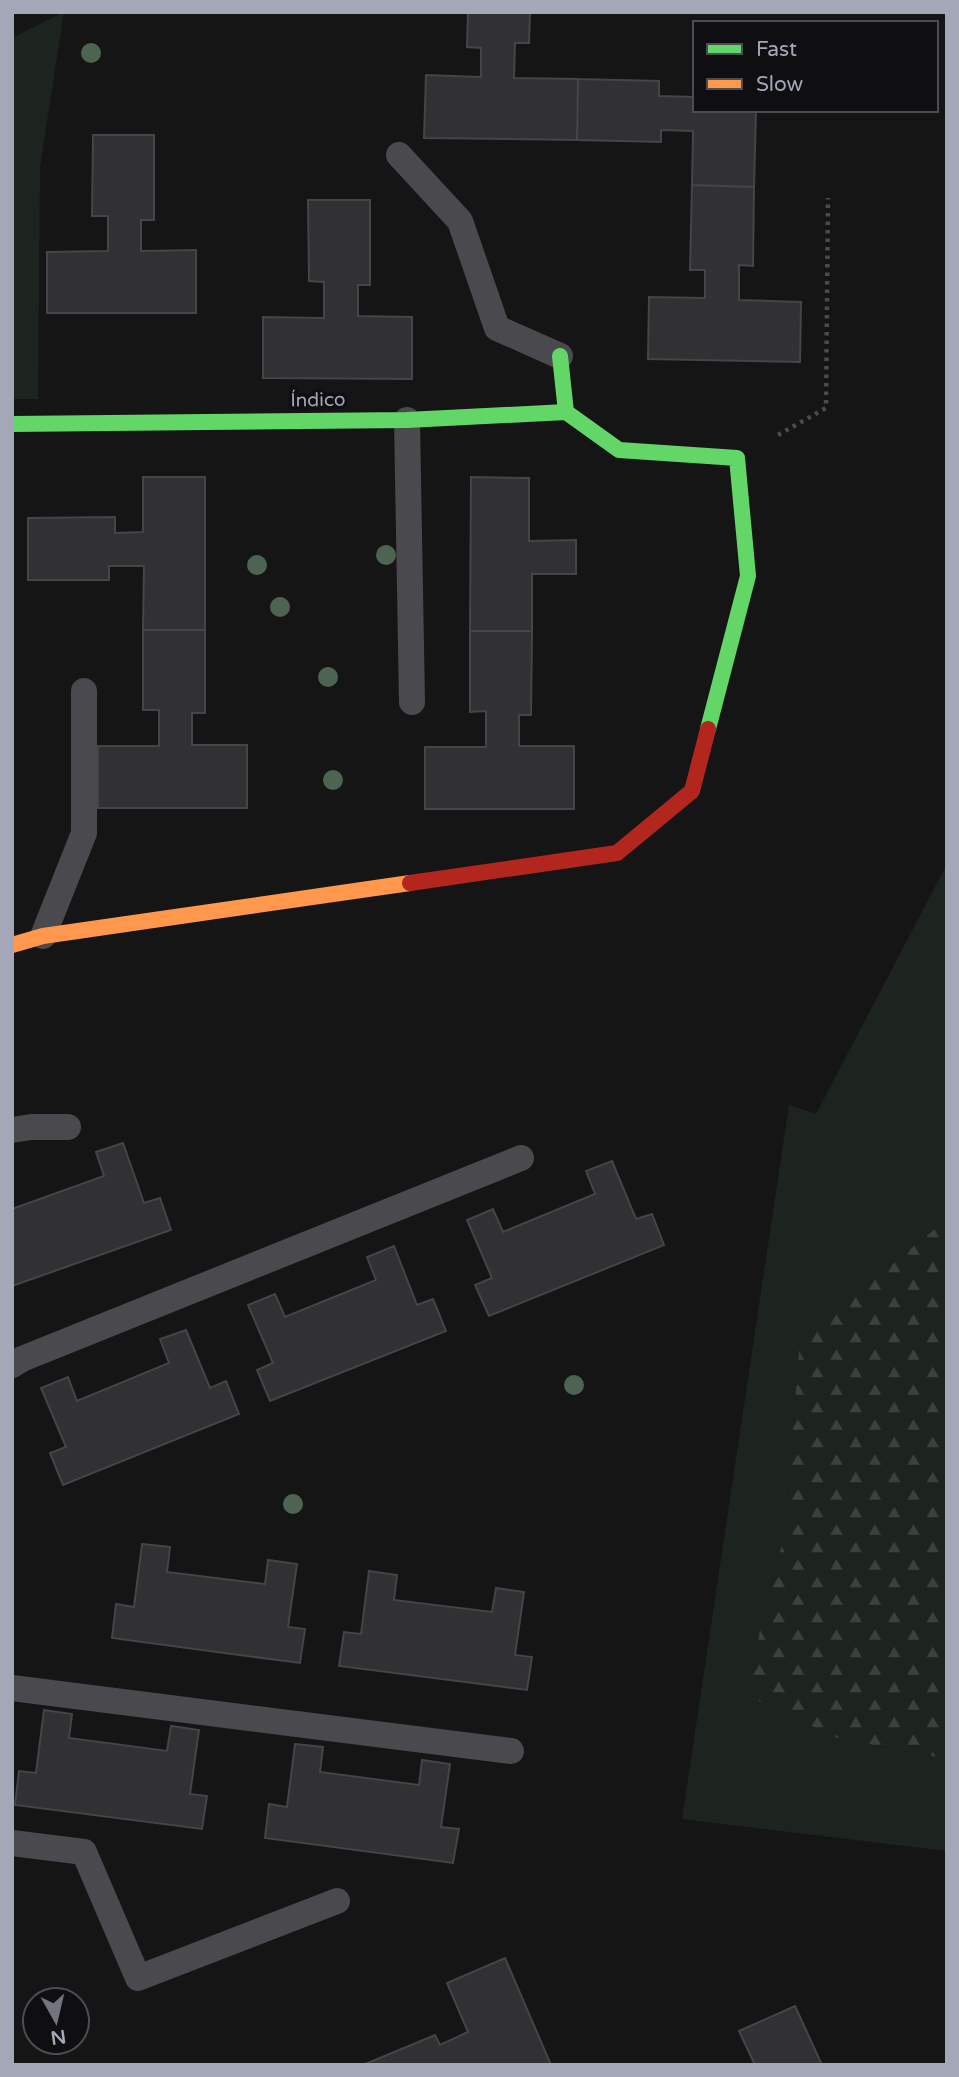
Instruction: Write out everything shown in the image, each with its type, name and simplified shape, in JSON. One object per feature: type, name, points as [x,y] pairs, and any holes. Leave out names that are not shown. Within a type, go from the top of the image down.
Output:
[{"type":"street","points":[[12,945],[43,936],[617,853],[692,791],[748,576],[737,458],[619,450],[566,412],[560,356]]},
{"type":"street","name":"Índico","points":[[12,424],[407,420],[566,412]]},
{"type":"lane","points":[[399,155],[460,221],[497,328],[560,356]]},
{"type":"lane","points":[[407,420],[412,702]]},
{"type":"lane","points":[[43,936],[84,833],[84,691]]},
{"type":"lane","points":[[12,1130],[31,1126],[68,1126]]},
{"type":"lane","points":[[12,1365],[521,1158]]},
{"type":"lane","points":[[12,1688],[511,1751]]},
{"type":"lane","points":[[12,1843],[84,1852],[138,1978],[337,1901]]},
{"type":"path","points":[[737,458],[826,408],[828,198]]},
{"type":"green space","points":[[64,12],[40,167],[38,399],[12,399],[12,38]]},
{"type":"green space","points":[[947,864],[947,1219],[800,1339],[784,1536],[761,1625],[837,1738],[947,1759],[947,1851],[682,1819],[789,1105],[816,1114]]},
{"type":"green space","points":[[947,1219],[947,1759],[837,1738],[748,1696],[761,1625],[784,1536],[800,1339]]},
{"type":"building","points":[[468,12],[530,12],[529,43],[515,43],[514,78],[578,79],[577,140],[424,138],[426,75],[481,77],[481,48],[467,47]]},
{"type":"building","points":[[578,79],[659,81],[659,96],[693,97],[693,112],[756,112],[754,187],[692,185],[693,131],[661,130],[661,142],[577,140]]},
{"type":"building","points":[[93,135],[154,135],[154,220],[141,220],[141,251],[196,250],[196,313],[47,313],[47,252],[108,251],[108,216],[92,216]]},
{"type":"building","points":[[692,185],[754,187],[753,266],[739,265],[739,300],[801,302],[800,362],[648,359],[649,297],[705,298],[705,270],[690,270]]},
{"type":"building","points":[[308,200],[370,200],[370,285],[358,285],[358,316],[412,317],[412,379],[263,378],[263,317],[324,318],[324,282],[309,281]]},
{"type":"building","points":[[143,477],[205,477],[205,630],[143,630],[144,566],[109,566],[109,580],[28,580],[28,518],[115,517],[115,533],[143,532]]},
{"type":"building","points":[[471,477],[529,478],[529,541],[576,540],[576,574],[532,574],[532,631],[470,631]]},
{"type":"building","points":[[143,630],[205,630],[205,713],[192,713],[192,745],[247,745],[247,808],[98,808],[98,746],[159,746],[159,710],[143,710]]},
{"type":"building","points":[[470,631],[532,631],[531,715],[519,715],[519,746],[574,746],[574,809],[425,809],[425,747],[486,747],[486,711],[470,712]]},
{"type":"building","points":[[123,1143],[144,1203],[160,1198],[171,1230],[12,1286],[12,1209],[104,1176],[96,1152]]},
{"type":"building","points":[[612,1161],[636,1219],[652,1214],[664,1245],[489,1316],[475,1285],[492,1278],[467,1220],[493,1209],[503,1232],[595,1194],[586,1171]]},
{"type":"building","points":[[394,1246],[417,1305],[433,1299],[446,1331],[270,1401],[257,1370],[273,1363],[248,1305],[275,1294],[285,1317],[376,1280],[367,1257]]},
{"type":"building","points":[[186,1330],[210,1388],[226,1381],[239,1414],[63,1485],[50,1453],[66,1447],[41,1388],[68,1377],[77,1401],[169,1363],[160,1339]]},
{"type":"building","points":[[142,1544],[170,1547],[167,1572],[265,1584],[268,1560],[297,1564],[288,1627],[305,1629],[300,1663],[112,1638],[116,1604],[134,1607]]},
{"type":"building","points":[[369,1571],[397,1575],[394,1600],[492,1612],[496,1588],[524,1592],[515,1655],[532,1657],[527,1690],[339,1666],[344,1632],[361,1634]]},
{"type":"building","points":[[44,1710],[72,1714],[69,1738],[167,1751],[171,1726],[199,1730],[190,1794],[207,1796],[202,1829],[15,1805],[19,1771],[36,1773]]},
{"type":"building","points":[[295,1744],[323,1747],[320,1772],[419,1785],[422,1760],[450,1764],[441,1827],[459,1829],[453,1863],[265,1838],[269,1804],[287,1807]]},
{"type":"building","points":[[505,1958],[551,2065],[363,2065],[435,2035],[440,2045],[468,2032],[447,1983]]},
{"type":"building","points":[[795,2006],[822,2065],[755,2065],[739,2031]]},
{"type":"traffic: fast","points":[[12,424],[407,420],[566,412],[560,356]]},
{"type":"traffic: fast","points":[[566,412],[619,450],[737,458],[748,576],[708,729]]},
{"type":"traffic: slow","points":[[12,945],[43,936],[410,883]]},
{"type":"traffic: jam","points":[[410,883],[617,853],[692,791],[708,729]]}]
